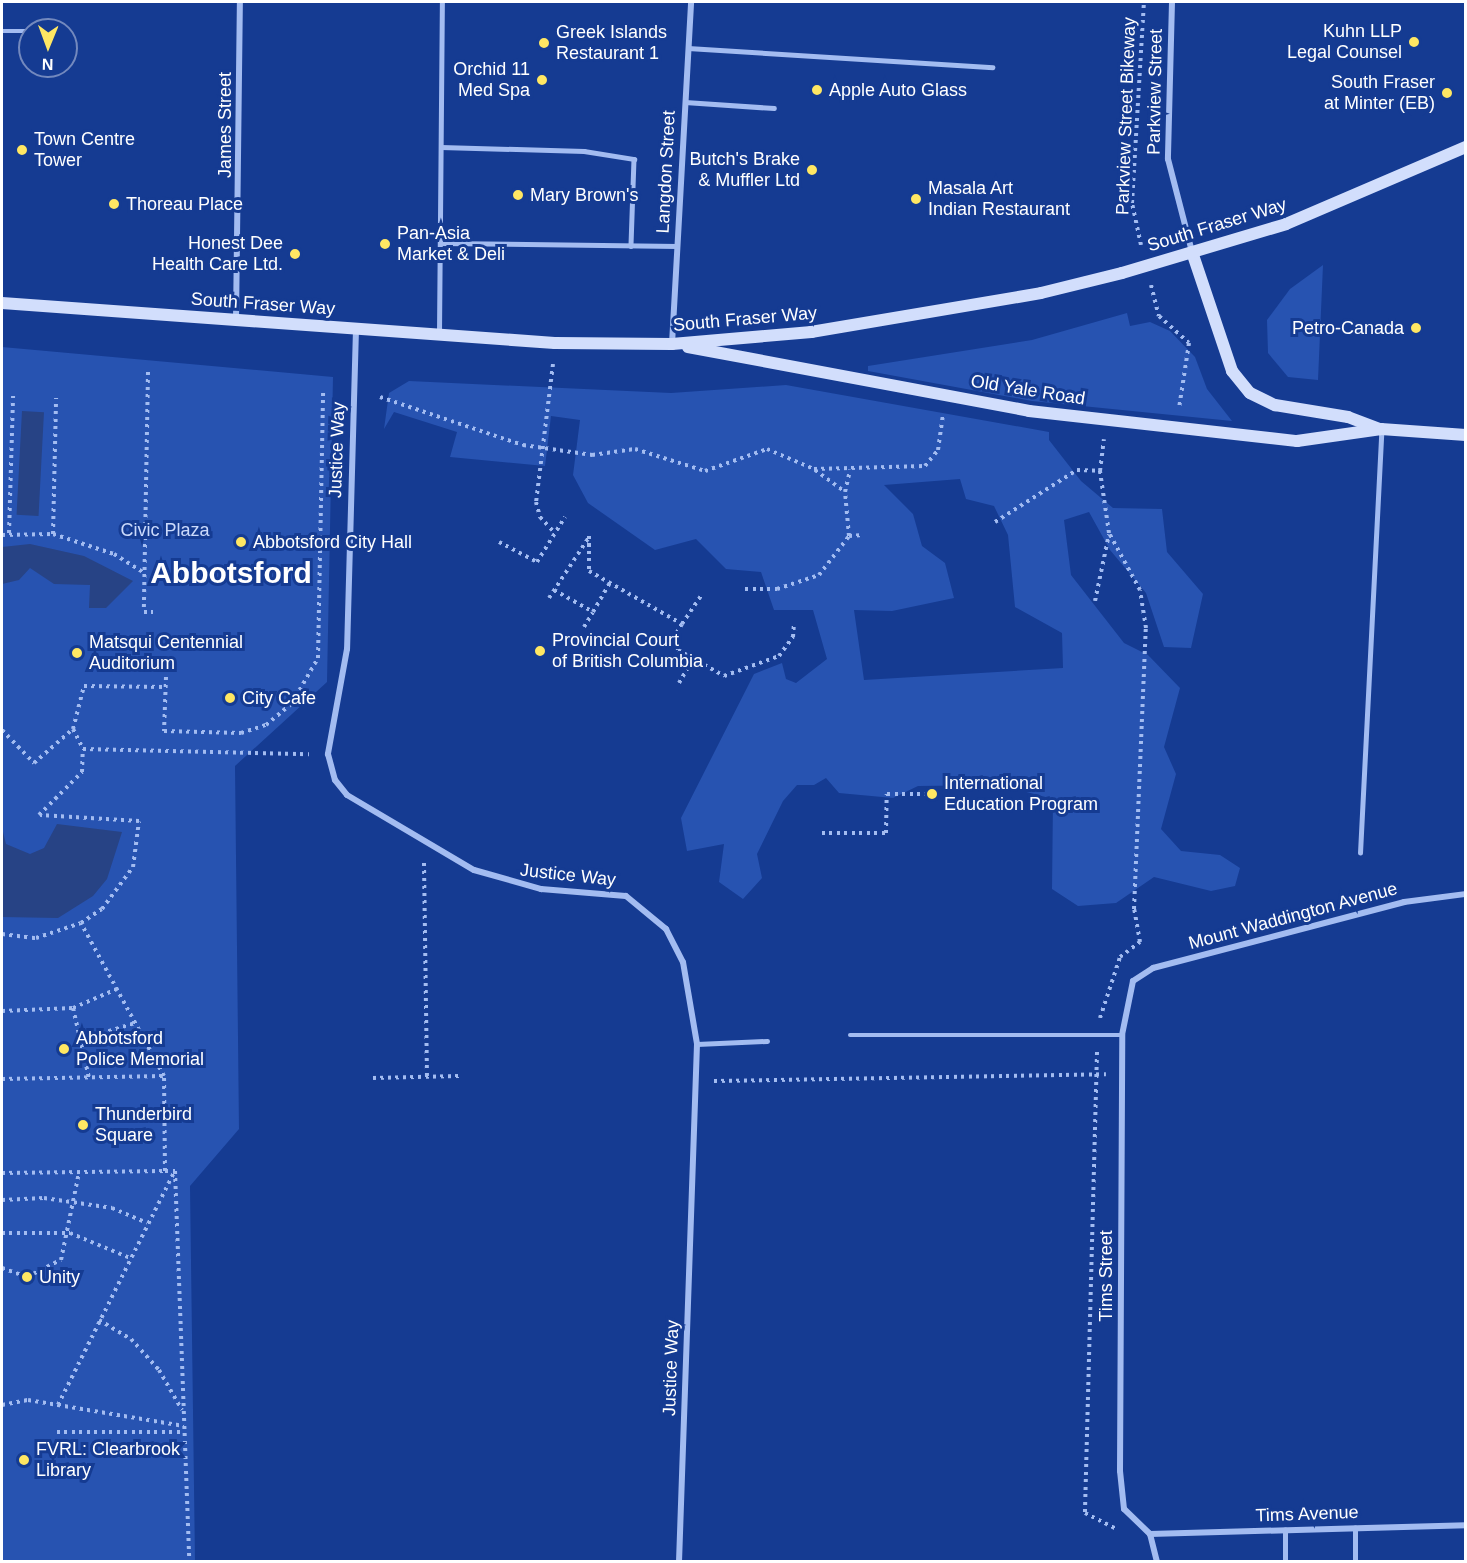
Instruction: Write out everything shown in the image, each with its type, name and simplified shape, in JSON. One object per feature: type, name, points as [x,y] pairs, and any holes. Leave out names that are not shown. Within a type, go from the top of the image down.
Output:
[{"type":"main road","name":"South Fraser Way","points":[[2,303],[555,343],[672,344],[812,332],[941,312],[1146,265],[1192,252],[1286,224],[1466,147]]},
{"type":"main road","name":"Old Yale Road","points":[[1192,252],[1232,371],[1250,393],[1275,405],[1348,417],[1381,429]]},
{"type":"main road","name":"Old Yale Road","points":[[672,344],[1029,411],[1297,441],[1381,429],[1466,435]]},
{"type":"street","name":"James Street","points":[[236,320],[240,2]]},
{"type":"street","name":"Langdon Street","points":[[672,344],[691,2]]},
{"type":"street","name":"Parkview Street","points":[[1172,2],[1168,159],[1192,252]]},
{"type":"street","name":"Justice Way","points":[[356,329],[347,649],[328,754],[335,780],[346,795],[424,841],[508,883],[626,896],[646,907],[666,929],[684,962],[697,1044],[680,1562]]},
{"type":"street","name":"Mount Waddington Avenue","points":[[1133,981],[1153,968],[1404,902],[1466,894]]},
{"type":"street","name":"Tims Street","points":[[1133,981],[1122,1035],[1120,1471],[1124,1509],[1149,1534],[1157,1562]]},
{"type":"street","name":"Tims Avenue","points":[[1149,1534],[1466,1524]]},
{"type":"lane","points":[[439,336],[442,2]]},
{"type":"lane","points":[[2,31],[18,31]]},
{"type":"lane","points":[[688,48],[992,67]]},
{"type":"lane","points":[[685,102],[774,108]]},
{"type":"lane","points":[[441,147],[584,151],[634,159],[631,246]]},
{"type":"lane","points":[[440,243],[677,246]]},
{"type":"lane","points":[[1360,854],[1381,429]]},
{"type":"lane","points":[[850,1035],[1122,1035]]},
{"type":"lane","points":[[697,1044],[767,1041]]},
{"type":"lane","points":[[1355,1528],[1355,1562]]},
{"type":"lane","points":[[1285,1530],[1285,1562]]},
{"type":"path","name":"Parkview Street Bikeway","points":[[1144,2],[1132,203],[1146,265]]},
{"type":"path","points":[[1146,265],[1159,316],[1189,343],[1178,414]]},
{"type":"path","points":[[555,343],[536,502],[540,517],[555,533]]},
{"type":"path","points":[[148,372],[144,612],[153,612]]},
{"type":"path","points":[[166,677],[164,731],[241,733],[266,725],[292,703],[318,658],[323,390]]},
{"type":"path","points":[[814,469],[850,470],[925,466],[938,450],[946,395]]},
{"type":"path","points":[[9,533],[13,396]]},
{"type":"path","points":[[381,396],[542,447],[592,455],[635,449],[705,471],[767,449],[814,469],[845,492]]},
{"type":"path","points":[[53,534],[56,398]]},
{"type":"path","points":[[1095,601],[1109,533],[1101,471],[1104,435]]},
{"type":"path","points":[[745,589],[777,588],[819,575],[849,536],[845,492],[850,470]]},
{"type":"path","points":[[995,522],[1077,470],[1101,471]]},
{"type":"path","points":[[499,542],[537,562],[565,517]]},
{"type":"path","points":[[2,535],[9,533],[53,534],[114,554],[144,573]]},
{"type":"path","points":[[1085,1513],[1098,1035],[1112,976],[1120,957],[1140,942],[1134,909],[1146,628],[1140,590],[1109,533]]},
{"type":"path","points":[[849,536],[863,535]]},
{"type":"path","points":[[549,598],[589,536],[590,571],[682,624]]},
{"type":"path","points":[[585,627],[610,583]]},
{"type":"path","points":[[555,590],[593,612]]},
{"type":"path","points":[[702,594],[682,624],[675,644],[693,659],[724,676],[744,671],[788,649],[794,624]]},
{"type":"path","points":[[679,683],[693,659]]},
{"type":"path","points":[[2,730],[34,763],[73,729],[84,686],[165,687]]},
{"type":"path","points":[[2,934],[36,938],[81,923],[121,889],[133,867],[139,821],[39,815],[81,772],[83,749],[73,729]]},
{"type":"path","points":[[83,749],[328,754]]},
{"type":"path","points":[[822,832],[886,833],[886,794],[929,794]]},
{"type":"path","points":[[424,841],[427,1076]]},
{"type":"path","points":[[81,923],[164,1076],[165,1171]]},
{"type":"path","points":[[2,1011],[73,1008],[117,989]]},
{"type":"path","points":[[73,1008],[89,1078]]},
{"type":"path","points":[[81,1040],[135,1023]]},
{"type":"path","points":[[696,1082],[1121,1074]]},
{"type":"path","points":[[2,1079],[164,1076]]},
{"type":"path","points":[[373,1077],[459,1076]]},
{"type":"path","points":[[2,1173],[175,1171]]},
{"type":"path","points":[[58,1405],[175,1171]]},
{"type":"path","points":[[175,1171],[189,1562]]},
{"type":"path","points":[[2,1268],[14,1275],[41,1274],[61,1260],[70,1233],[79,1172]]},
{"type":"path","points":[[2,1200],[75,1202],[111,1208],[147,1223]]},
{"type":"path","points":[[2,1233],[70,1233],[130,1258]]},
{"type":"path","points":[[99,1320],[131,1339],[159,1370],[183,1412]]},
{"type":"path","points":[[2,1405],[28,1400],[184,1426]]},
{"type":"path","points":[[57,1432],[184,1432]]},
{"type":"green space","points":[[1323,265],[1318,380],[1288,377],[1268,353],[1267,320],[1290,289]]},
{"type":"green space","points":[[1127,313],[1130,326],[1150,322],[1170,331],[1195,357],[1207,389],[1232,421],[1032,401],[868,371],[868,366],[1032,340]]},
{"type":"green space","name":"Civic Plaza","points":[[2,347],[333,377],[327,682],[235,766],[239,1129],[190,1186],[195,1561],[2,1561]]},
{"type":"green space","points":[[409,381],[671,393],[786,385],[1049,432],[1049,440],[1081,481],[1113,508],[1162,509],[1167,552],[1203,594],[1191,648],[1164,647],[1146,593],[1110,550],[1089,512],[1064,520],[1071,575],[1124,643],[1148,655],[1180,688],[1164,747],[1176,774],[1161,829],[1181,851],[1220,855],[1240,868],[1235,886],[1211,891],[1154,877],[1116,903],[1078,906],[1052,889],[1053,799],[1000,785],[918,786],[893,798],[839,793],[826,778],[814,785],[797,785],[783,801],[757,854],[762,878],[743,899],[719,882],[724,844],[687,851],[681,818],[754,674],[782,663],[786,679],[796,683],[827,659],[813,610],[774,610],[761,572],[726,569],[696,539],[655,550],[588,503],[573,475],[580,420],[551,416],[545,466],[450,457],[457,432],[394,412],[384,429],[389,393]],"holes":[[[960,479],[966,499],[994,506],[1008,535],[1015,607],[1062,633],[1063,668],[864,680],[854,610],[892,611],[954,598],[945,563],[922,546],[913,514],[884,485]]]},
{"type":"shaded area","points":[[22,411],[44,412],[39,516],[17,515]]},
{"type":"shaded area","points":[[30,544],[84,556],[133,581],[106,608],[89,608],[90,585],[54,584],[30,568],[19,580],[2,584],[2,547]]},
{"type":"shaded area","points":[[57,824],[122,832],[107,879],[93,896],[58,918],[2,917],[2,828],[6,844],[30,854],[44,848]]},
{"type":"place","name":"Kuhn LLP Legal Counsel","points":[[1414,42]]},
{"type":"place","name":"Greek Islands Restaurant 1","points":[[544,43]]},
{"type":"place","name":"Orchid 11 Med Spa","points":[[542,80]]},
{"type":"place","name":"Apple Auto Glass","points":[[817,90]]},
{"type":"place","name":"South Fraser at Minter (EB)","points":[[1447,93]]},
{"type":"place","name":"Town Centre Tower","points":[[22,150]]},
{"type":"place","name":"Butch's Brake & Muffler Ltd","points":[[812,170]]},
{"type":"place","name":"Mary Brown's","points":[[518,195]]},
{"type":"place","name":"Masala Art Indian Restaurant","points":[[916,199]]},
{"type":"place","name":"Thoreau Place","points":[[114,204]]},
{"type":"place","name":"Pan-Asia Market & Deli","points":[[385,244]]},
{"type":"place","name":"Honest Dee Health Care Ltd.","points":[[295,254]]},
{"type":"place","name":"Petro-Canada","points":[[1416,328]]},
{"type":"place","name":"Abbotsford City Hall","points":[[241,542]]},
{"type":"place","name":"Provincial Court of British Columbia","points":[[540,651]]},
{"type":"place","name":"Matsqui Centennial Auditorium","points":[[77,653]]},
{"type":"place","name":"City Cafe","points":[[230,698]]},
{"type":"place","name":"International Education Program","points":[[932,794]]},
{"type":"place","name":"Abbotsford Police Memorial","points":[[64,1049]]},
{"type":"place","name":"Thunderbird Square","points":[[83,1125]]},
{"type":"place","name":"Unity","points":[[27,1277]]},
{"type":"place","name":"FVRL: Clearbrook Library","points":[[24,1460]]},
{"type":"district","name":"Abbotsford","points":[[231,573]]}]
